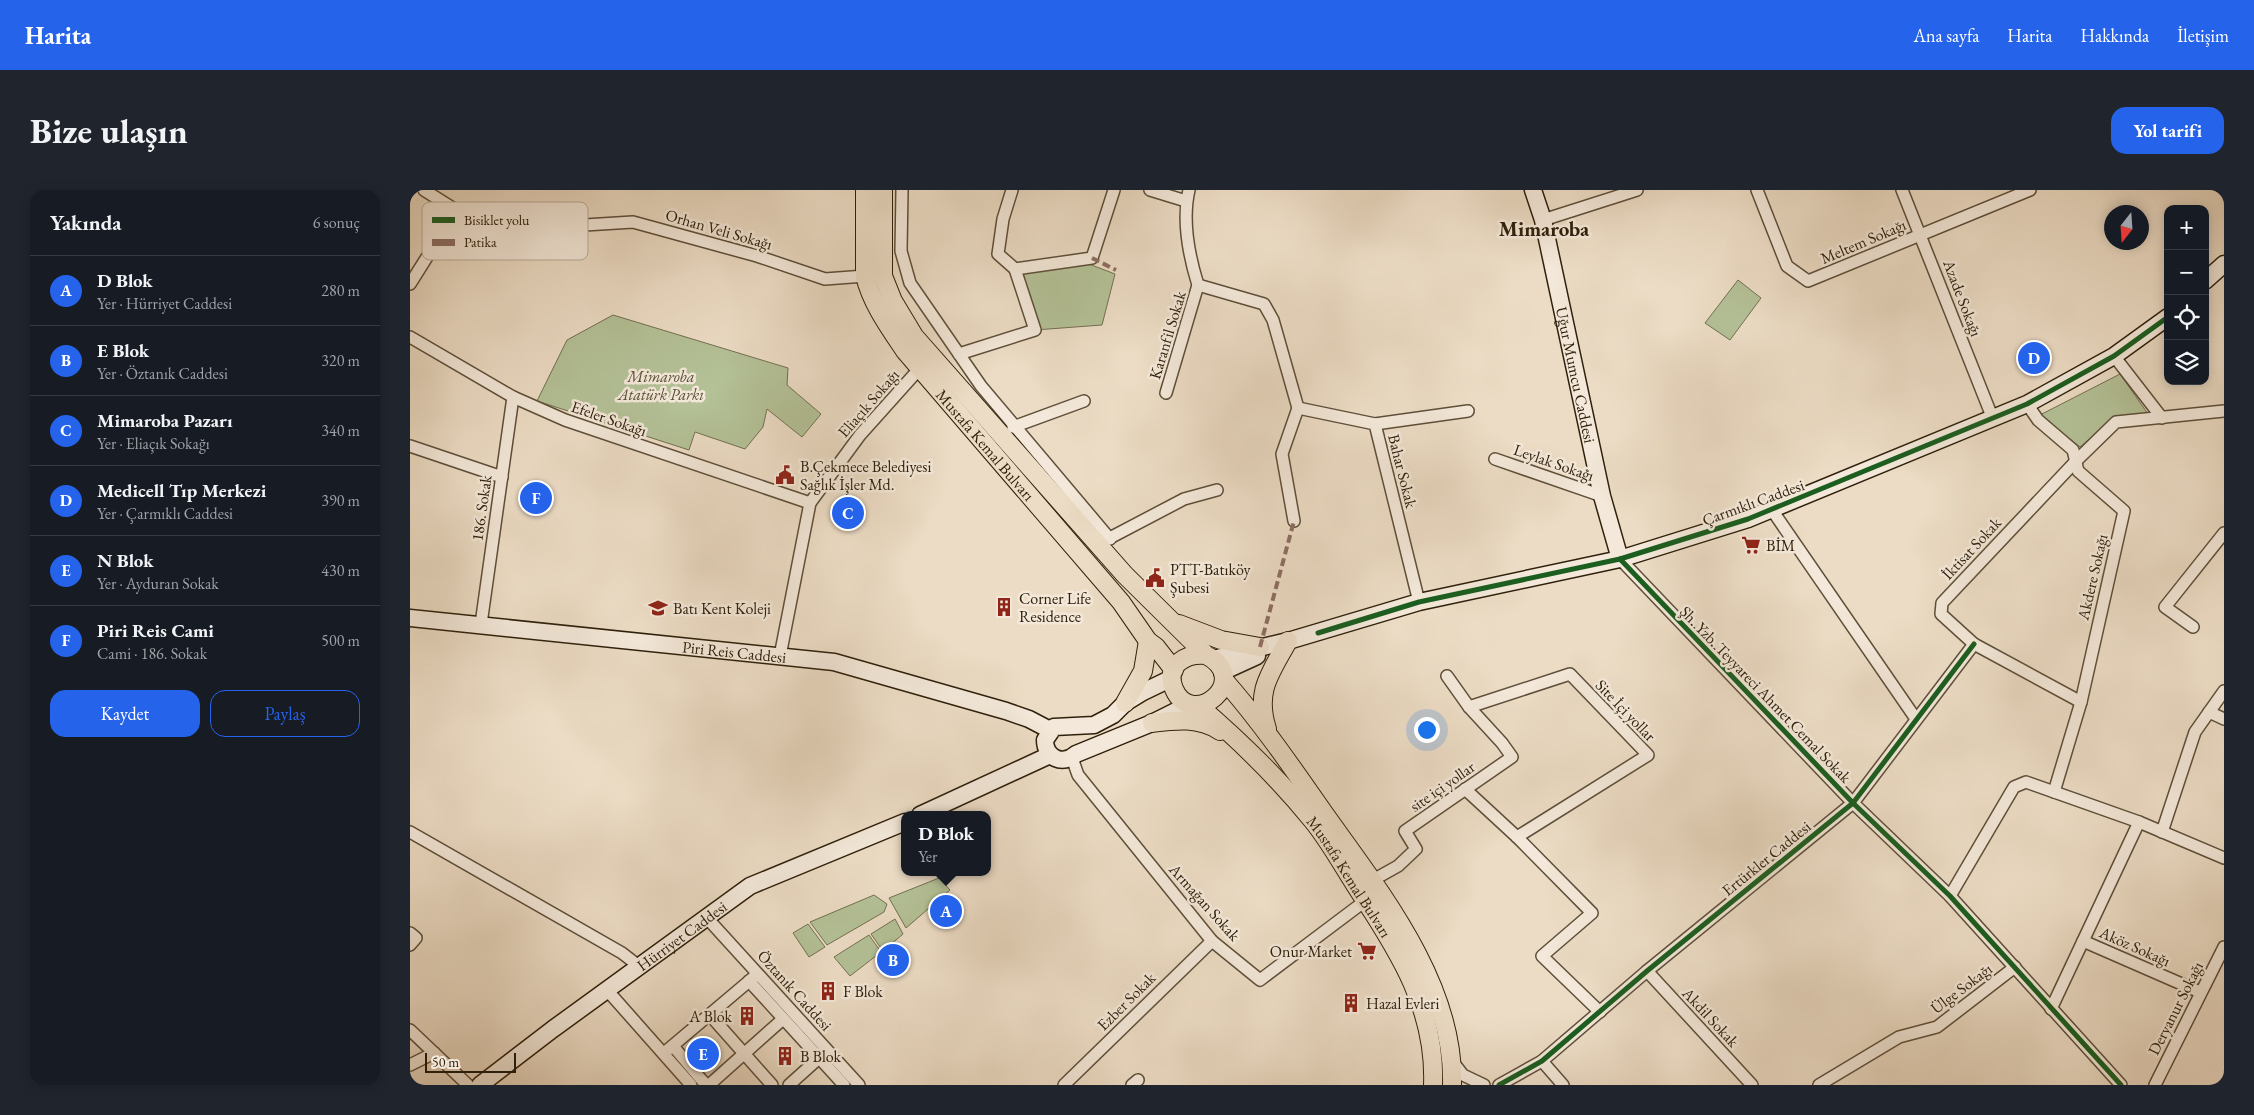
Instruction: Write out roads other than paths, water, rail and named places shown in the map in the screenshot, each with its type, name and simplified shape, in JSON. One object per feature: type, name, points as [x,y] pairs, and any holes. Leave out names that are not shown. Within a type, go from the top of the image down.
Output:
[{"type":"main road","name":"Mustafa Kemal Bulvarı","points":[[865,190],[866,276],[868,288],[881,316],[920,368],[1115,594],[1173,674]]},
{"type":"main road","name":"Mustafa Kemal Bulvarı","points":[[883,190],[883,276],[893,301],[910,329],[1104,541],[1138,590],[1172,621],[1216,666],[1373,880],[1426,970],[1453,1062],[1452,1085]]},
{"type":"main road","name":"Uğur Mumcu Caddesi","points":[[1533,190],[1543,220],[1602,496],[1620,559]]},
{"type":"main road","points":[[2209,278],[2224,264]]},
{"type":"main road","name":"Çarmıklı Caddesi","points":[[1216,666],[1260,648],[1288,642],[1419,602],[1620,559],[1748,520],[2027,404],[2114,356],[2164,320]]},
{"type":"main road","name":"Piri Reis Caddesi","points":[[410,618],[834,662],[919,685],[1029,719],[1050,730]]},
{"type":"main road","points":[[1172,621],[1221,640],[1260,648]]},
{"type":"main road","points":[[1125,703],[1143,671],[1148,641]]},
{"type":"main road","points":[[1216,666],[1218,694],[1213,700],[1194,704],[1074,756],[1061,760],[1050,756],[1045,746],[1045,740],[1050,730],[1058,726],[1094,725],[1113,715],[1125,703],[1173,674],[1184,658],[1191,655],[1216,666],[1288,642]]},
{"type":"main road","points":[[1270,741],[1261,710],[1262,695],[1268,677],[1288,642]]},
{"type":"main road","points":[[1173,674],[1177,694],[1194,704]]},
{"type":"main road","name":"Mustafa Kemal Bulvarı","points":[[1194,704],[1242,745],[1313,822],[1383,925],[1410,973],[1427,1024],[1434,1061],[1433,1085]]},
{"type":"main road","points":[[1152,723],[1175,720],[1199,722],[1216,728],[1242,745]]},
{"type":"main road","points":[[1068,726],[1080,738],[1074,756]]},
{"type":"main road","points":[[929,811],[1050,756]]},
{"type":"main road","name":"Hürriyet Caddesi","points":[[480,1085],[750,886],[901,824]]},
{"type":"street","name":"Orhan Veli Sokağı","points":[[424,190],[442,202]]},
{"type":"street","points":[[902,190],[901,251],[910,283],[980,386],[1104,541],[1184,499],[1218,490]]},
{"type":"street","points":[[959,354],[1035,330],[1015,269],[998,254],[1003,219],[1012,190]]},
{"type":"street","points":[[1015,269],[1092,258],[1114,190]]},
{"type":"street","points":[[1150,190],[1187,196],[1192,267],[1198,285],[1264,304],[1273,320],[1298,408],[1282,454],[1294,521]]},
{"type":"street","points":[[1543,220],[1637,190]]},
{"type":"street","name":"Meltem Sokağı","points":[[1757,190],[1787,266],[1808,281],[2030,190]]},
{"type":"street","name":"Azade Sokağı","points":[[1902,190],[1993,419]]},
{"type":"street","name":"Orhan Veli Sokağı","points":[[588,225],[633,222],[757,256],[825,279],[866,276]]},
{"type":"street","points":[[410,284],[425,260]]},
{"type":"street","name":"Karanfil Sokak","points":[[1166,394],[1198,285]]},
{"type":"street","name":"Efeler Sokağı","points":[[410,337],[513,397],[565,420],[810,503]]},
{"type":"street","points":[[2114,356],[2162,418]]},
{"type":"street","name":"Eliaçık Sokağı","points":[[780,656],[810,503],[860,434],[920,368]]},
{"type":"street","name":"186. Sokak","points":[[481,624],[513,397]]},
{"type":"street","points":[[1013,427],[1084,401]]},
{"type":"street","name":"Akdere Sokağı","points":[[2027,404],[2038,420],[2073,450],[2078,471],[2124,511],[2081,702],[2054,792]]},
{"type":"street","name":"Bahar Sokak","points":[[1298,408],[1375,424],[1419,602]]},
{"type":"street","points":[[1375,424],[1468,411]]},
{"type":"street","name":"İktisat Sokak","points":[[2081,702],[1974,644],[1941,614],[1942,603],[2076,461],[2116,422],[2224,411]]},
{"type":"street","points":[[410,446],[502,477]]},
{"type":"street","name":"Leylak Sokağı","points":[[1495,459],[1602,496]]},
{"type":"street","points":[[1772,510],[1916,719]]},
{"type":"street","points":[[2193,627],[2165,607],[2224,533]]},
{"type":"street","name":"Şh. Yzb. Teyyareci Ahmet Cemal Sokak","points":[[1620,559],[1853,802],[1950,896],[2121,1085]]},
{"type":"street","name":"Ertürkler Caddesi","points":[[1499,1085],[1542,1061],[1647,971],[1853,802],[1974,644]]},
{"type":"street","name":"Site İçi yollar","points":[[1472,711],[1570,674],[1648,755],[1517,837]]},
{"type":"street","points":[[1447,676],[1472,711]]},
{"type":"street","points":[[2162,832],[2195,732],[2224,691]]},
{"type":"street","name":"site içi yollar","points":[[1373,880],[1398,866],[1416,849],[1405,831],[1512,757],[1502,743],[1472,711]]},
{"type":"street","points":[[2209,712],[2224,719]]},
{"type":"street","name":"Armağan Sokak","points":[[1074,756],[1078,775],[1212,940],[1260,980],[1365,901]]},
{"type":"street","points":[[1950,896],[2014,787],[2026,782],[2139,822],[2224,858]]},
{"type":"street","points":[[1465,790],[1517,837],[1592,913],[1542,956],[1600,1012]]},
{"type":"street","points":[[2051,1009],[2139,822]]},
{"type":"street","points":[[410,832],[622,953],[640,967]]},
{"type":"street","name":"Öztanık Caddesi","points":[[707,918],[753,977],[859,1085]]},
{"type":"street","name":"Ezber Sokak","points":[[1064,1085],[1212,940]]},
{"type":"street","name":"Aköz Sokağı","points":[[2083,941],[2200,992]]},
{"type":"street","name":"Deryanur Sokağı","points":[[2155,1085],[2224,947]]},
{"type":"street","name":"Ülge Sokağı","points":[[1820,1085],[1899,1037],[1937,1027],[2015,967]]},
{"type":"street","name":"Akdil Sokak","points":[[1647,971],[1752,1085]]},
{"type":"street","points":[[668,1050],[753,977],[783,1019],[844,1085]]},
{"type":"street","points":[[607,990],[707,1085],[783,1019]]},
{"type":"street","points":[[710,1015],[772,1085],[777,1083],[782,1085]]},
{"type":"street","points":[[410,1030],[468,1085]]},
{"type":"street","points":[[668,1050],[691,1085]]},
{"type":"street","points":[[410,1065],[434,1053]]},
{"type":"street","points":[[789,1085],[819,1058]]},
{"type":"street","points":[[1542,1061],[1563,1085]]},
{"type":"street","points":[[1453,1062],[1463,1075],[1484,1085]]},
{"type":"place","name":"Medicell Tıp Merkezi","points":[[2034,358]]},
{"type":"place","name":"B.Çekmece Belediyesi Sağlık İşler Md.","points":[[785,475]]},
{"type":"place","name":"Piri Reis Cami","points":[[536,498]]},
{"type":"place","name":"Mimaroba Pazarı","points":[[848,513]]},
{"type":"place","name":"BİM","points":[[1751,545]]},
{"type":"place","name":"PTT-Batıköy Şubesi","points":[[1155,578]]},
{"type":"place","name":"Corner Life Residence","points":[[1004,607]]},
{"type":"place","name":"Batı Kent Koleji","points":[[658,608]]},
{"type":"place","name":"D Blok","points":[[946,911]]},
{"type":"place","name":"Onur Market","points":[[1367,951]]},
{"type":"place","name":"E Blok","points":[[893,960]]},
{"type":"place","name":"F Blok","points":[[828,991]]},
{"type":"place","name":"Hazal Evleri","points":[[1351,1003]]},
{"type":"place","name":"A Blok","points":[[747,1016]]},
{"type":"place","name":"N Blok","points":[[703,1054]]},
{"type":"place","name":"B Blok","points":[[785,1056]]},
{"type":"district","name":"Mimaroba","points":[[1544,229]]},
{"type":"park label","name":"Mimaroba Atatürk Parkı","points":[[661,385]]}]
